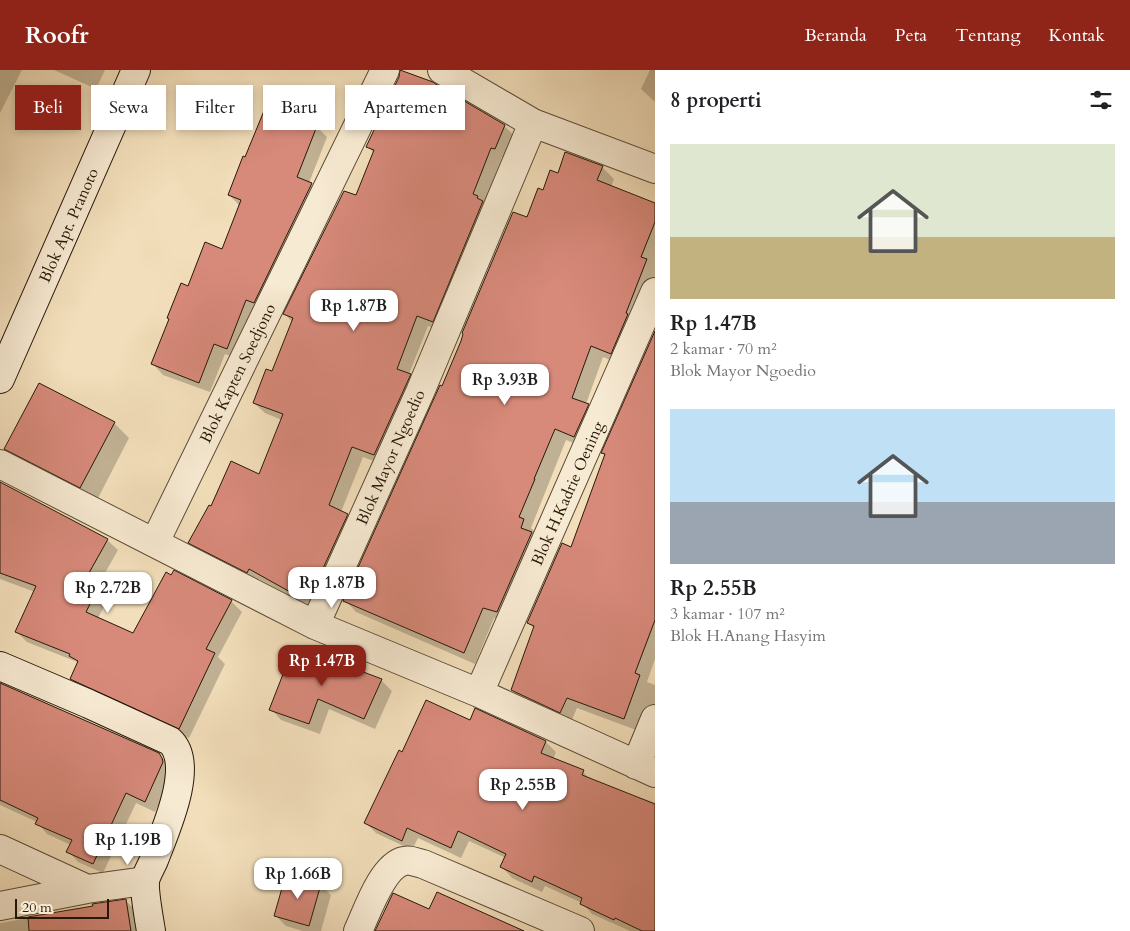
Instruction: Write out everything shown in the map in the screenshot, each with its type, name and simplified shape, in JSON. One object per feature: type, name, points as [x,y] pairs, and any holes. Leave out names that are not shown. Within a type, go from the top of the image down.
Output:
[{"type":"street","name":"Blok Apt. Pranoto","points":[[0,379],[136,70]]},
{"type":"street","name":"Blok Kapten Soedjono","points":[[155,542],[385,70]]},
{"type":"street","points":[[442,70],[533,123],[655,169]]},
{"type":"street","name":"Blok Mayor Ngoedio","points":[[315,625],[420,392],[533,123]]},
{"type":"street","name":"Blok H.Kadrie Oening","points":[[479,693],[655,292]]},
{"type":"street","points":[[0,464],[315,625],[479,693],[645,769],[655,719]]},
{"type":"street","points":[[0,666],[170,741],[176,747],[179,754],[180,769],[173,811],[145,881],[151,931]]},
{"type":"street","points":[[0,849],[87,889]]},
{"type":"street","points":[[358,931],[383,878],[392,866],[405,860],[423,864],[580,931]]},
{"type":"street","points":[[0,906],[87,889],[145,881]]},
{"type":"building","points":[[400,70],[437,85],[395,85]]},
{"type":"building","points":[[465,101],[505,125],[495,149],[491,148],[473,194],[483,201],[433,322],[417,316],[397,369],[411,374],[374,455],[352,447],[329,505],[348,514],[314,588],[308,586],[301,598],[249,569],[247,573],[188,543],[209,505],[211,506],[231,461],[259,474],[283,414],[253,403],[266,369],[272,371],[293,318],[283,314],[344,191],[356,195],[374,150],[366,147],[374,130],[465,130]]},
{"type":"building","points":[[263,113],[263,130],[315,130],[297,177],[312,183],[254,303],[246,300],[227,349],[214,344],[199,383],[151,364],[181,283],[188,286],[205,242],[222,249],[241,200],[228,195],[243,156],[245,157]]},
{"type":"building","points":[[565,152],[603,166],[597,180],[655,203],[655,222],[641,257],[647,259],[626,313],[628,314],[611,354],[591,346],[572,398],[589,404],[574,437],[555,429],[534,479],[519,517],[524,519],[521,528],[532,532],[497,612],[483,608],[464,653],[343,601],[440,385],[442,386],[461,341],[462,333],[513,212],[527,217],[538,188],[543,190],[550,170],[558,173]]},
{"type":"building","points":[[655,331],[655,620],[635,673],[640,675],[624,719],[567,698],[560,713],[511,690],[534,626],[527,623],[562,543],[571,547],[605,454],[601,453]]},
{"type":"building","points":[[39,383],[115,422],[80,488],[4,449]]},
{"type":"building","points":[[0,482],[108,539],[80,589],[94,596],[86,612],[133,633],[166,572],[171,575],[174,570],[232,600],[206,649],[215,653],[179,729],[70,679],[78,661],[69,656],[70,654],[15,632],[36,586],[0,573]]},
{"type":"building","points":[[294,646],[382,679],[364,719],[318,699],[309,724],[269,710]]},
{"type":"building","points":[[0,683],[159,753],[162,758],[163,762],[145,802],[126,793],[93,864],[66,852],[72,840],[35,824],[38,818],[0,800]]},
{"type":"building","points":[[426,700],[470,720],[475,708],[546,741],[541,753],[584,770],[582,775],[655,804],[655,931],[642,931],[615,918],[614,920],[580,904],[582,898],[534,876],[532,882],[500,867],[506,854],[458,831],[451,848],[407,828],[402,841],[364,823],[399,750],[402,752]]},
{"type":"building","points":[[286,874],[321,884],[309,926],[274,916]]},
{"type":"building","points":[[437,892],[524,931],[375,931],[393,893],[429,909]]},
{"type":"building","points":[[126,899],[131,931],[29,931],[28,917]]}]
